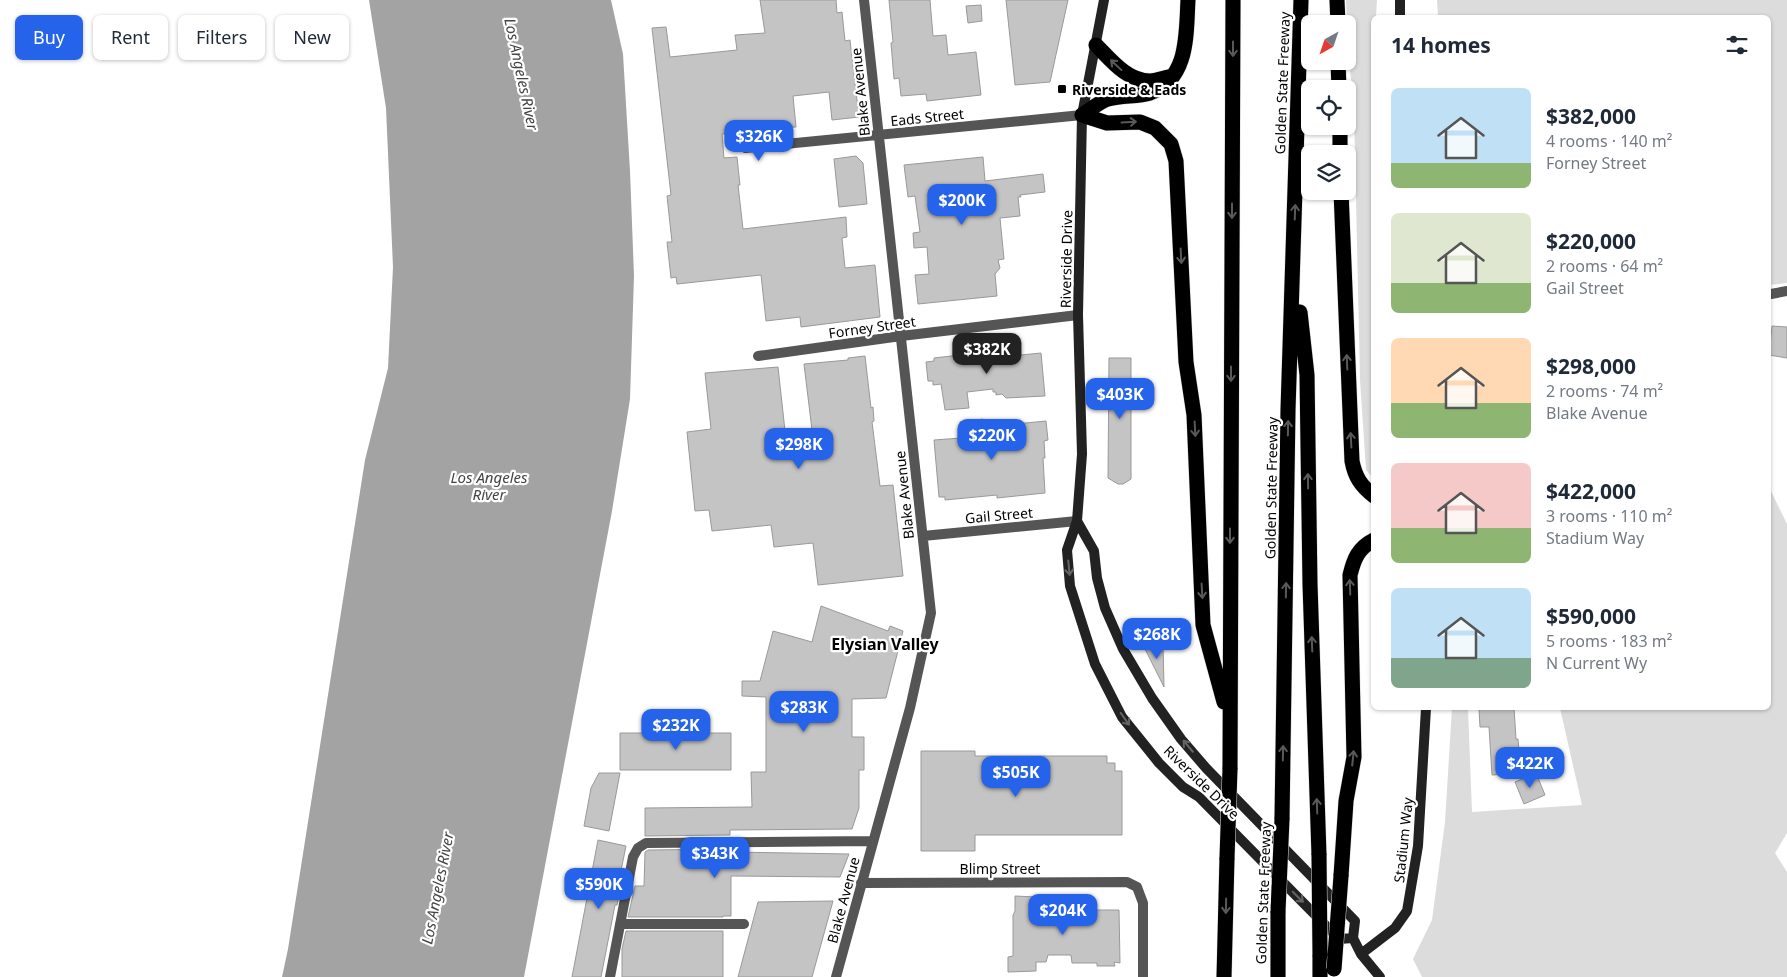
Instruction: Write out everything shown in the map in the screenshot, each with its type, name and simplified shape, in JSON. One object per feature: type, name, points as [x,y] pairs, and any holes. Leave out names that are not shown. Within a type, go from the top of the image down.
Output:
[{"type":"highway","points":[[1082,115],[1108,100],[1149,93],[1164,86],[1181,63],[1185,48],[1188,0]]},
{"type":"highway","points":[[1224,977],[1230,769],[1233,0]]},
{"type":"highway","name":"Golden State Freeway","points":[[1278,977],[1288,410],[1301,0]]},
{"type":"highway","points":[[1337,0],[1338,15]]},
{"type":"highway","points":[[1096,45],[1117,67],[1126,74],[1138,79],[1150,81],[1173,76]]},
{"type":"highway","points":[[1082,115],[1107,123],[1140,122],[1155,128],[1171,144],[1176,161],[1186,362],[1194,415],[1203,624],[1229,722]]},
{"type":"highway","points":[[1341,200],[1352,461],[1355,475],[1363,488],[1371,494]]},
{"type":"highway","points":[[1294,261],[1307,374],[1310,584],[1319,855],[1320,977]]},
{"type":"highway","points":[[1333,973],[1346,800],[1354,757],[1350,575],[1354,558],[1361,549],[1371,542]]},
{"type":"main road","name":"Riverside Drive","points":[[1104,0],[1082,115],[1078,315],[1082,454],[1077,521],[1067,550],[1070,586],[1096,664],[1122,717],[1159,763],[1183,787],[1199,797],[1340,939],[1353,938]]},
{"type":"main road","points":[[1400,0],[1400,15]]},
{"type":"main road","name":"Riverside Drive","points":[[1077,521],[1094,550],[1097,578],[1105,608],[1123,649],[1152,698],[1206,768],[1355,921],[1353,938],[1362,954],[1380,977]]},
{"type":"main road","name":"Stadium Way","points":[[1362,954],[1395,928],[1407,911],[1418,846],[1426,710]]},
{"type":"street","name":"Blake Avenue","points":[[836,977],[910,708],[931,613],[864,0]]},
{"type":"street","name":"Eads Street","points":[[745,148],[1082,115]]},
{"type":"street","points":[[1771,294],[1787,291]]},
{"type":"street","name":"Forney Street","points":[[758,356],[901,336],[1078,315]]},
{"type":"street","name":"Gail Street","points":[[923,536],[1077,521]]},
{"type":"street","points":[[610,977],[633,857],[638,848],[646,843],[873,841]]},
{"type":"street","name":"Blimp Street","points":[[861,882],[1127,882],[1137,888],[1143,903],[1143,977]]},
{"type":"street","points":[[620,924],[744,924]]},
{"type":"shaded area","points":[[1346,0],[1377,0],[1376,15],[1371,15],[1371,476],[1366,470],[1360,380],[1355,135],[1356,80],[1351,80],[1350,70],[1356,70],[1356,15],[1347,15]]},
{"type":"shaded area","points":[[1437,0],[1787,0],[1787,283],[1771,285],[1771,15],[1438,15]]},
{"type":"shaded area","points":[[1771,491],[1787,524],[1787,833],[1775,853],[1787,872],[1787,977],[1422,977],[1413,959],[1432,920],[1445,822],[1452,710],[1468,710],[1472,812],[1582,805],[1560,710],[1771,710]]},
{"type":"water","name":"Los Angeles River","points":[[369,0],[611,0],[623,54],[634,276],[630,399],[612,511],[524,977],[282,977],[365,460],[388,368],[393,267],[386,108]]},
{"type":"building","points":[[760,0],[836,0],[837,13],[842,12],[845,41],[850,40],[859,117],[832,120],[829,92],[793,96],[796,127],[722,134],[724,158],[737,157],[743,229],[846,217],[847,237],[842,238],[845,268],[875,265],[880,317],[801,327],[800,317],[766,321],[761,275],[677,284],[676,277],[671,278],[667,242],[672,242],[667,196],[671,195],[652,28],[666,27],[670,57],[737,50],[735,35],[765,33]]},
{"type":"building","points":[[889,0],[930,0],[933,36],[946,35],[948,55],[976,52],[981,95],[927,101],[926,94],[901,96],[899,78],[894,79]]},
{"type":"building","points":[[1006,0],[1068,0],[1050,82],[1015,85]]},
{"type":"building","points":[[981,5],[982,21],[968,23],[966,6]]},
{"type":"building","points":[[856,156],[863,163],[867,204],[839,207],[834,159]]},
{"type":"building","points":[[983,157],[985,181],[1043,174],[1045,192],[1020,195],[1021,197],[1018,197],[1020,216],[1000,218],[1004,259],[998,260],[1000,268],[995,274],[997,296],[918,304],[915,275],[929,274],[927,247],[914,248],[913,233],[920,232],[915,196],[908,197],[904,165]]},
{"type":"building","points":[[1772,326],[1787,327],[1787,358],[1771,355]]},
{"type":"building","points":[[976,347],[977,351],[1010,347],[1011,356],[1041,353],[1045,396],[1006,398],[1002,394],[996,395],[993,389],[967,392],[969,408],[945,410],[941,384],[933,385],[933,381],[928,381],[926,362],[934,361],[934,358],[960,355],[959,353],[964,353],[963,349]]},
{"type":"building","points":[[865,356],[871,408],[873,407],[874,421],[872,422],[880,486],[893,485],[903,576],[818,585],[813,543],[774,547],[771,525],[712,531],[709,510],[695,511],[687,432],[711,429],[705,373],[778,367],[788,458],[815,455],[804,364],[848,360],[848,358]]},
{"type":"building","points":[[1109,358],[1131,358],[1131,479],[1123,484],[1118,484],[1108,478]]},
{"type":"building","points":[[983,419],[984,427],[1046,421],[1048,440],[1044,441],[1045,458],[1043,458],[1045,493],[997,498],[997,495],[945,500],[945,497],[939,497],[934,440],[961,438],[960,422]]},
{"type":"building","points":[[821,606],[888,631],[890,626],[903,631],[886,698],[852,699],[852,737],[864,737],[864,770],[859,770],[859,808],[852,829],[730,830],[730,835],[645,836],[645,808],[752,807],[751,772],[766,772],[766,697],[742,696],[742,681],[760,681],[773,631],[812,642]]},
{"type":"building","points":[[1163,645],[1164,687],[1145,649]]},
{"type":"building","points":[[1479,710],[1514,710],[1516,739],[1518,739],[1519,751],[1506,752],[1507,774],[1492,775],[1489,727],[1480,727]]},
{"type":"building","points":[[620,733],[731,733],[731,770],[620,770]]},
{"type":"building","points":[[921,751],[975,751],[975,756],[1107,756],[1107,763],[1115,763],[1115,771],[1122,771],[1122,835],[975,835],[975,851],[921,851]]},
{"type":"building","points":[[599,773],[620,773],[609,831],[584,826],[591,788]]},
{"type":"building","points":[[1536,773],[1545,795],[1524,804],[1515,782]]},
{"type":"building","points":[[598,840],[626,846],[618,885],[621,886],[617,905],[615,905],[601,977],[572,977]]},
{"type":"building","points":[[730,849],[730,852],[849,854],[840,877],[731,876],[731,916],[628,917],[635,886],[644,886],[645,852],[648,850]]},
{"type":"building","points":[[1015,896],[1036,897],[1036,910],[1119,910],[1120,963],[1114,962],[1115,966],[1097,966],[1097,963],[1072,963],[1071,955],[1048,955],[1046,962],[1036,962],[1036,971],[1008,972],[1008,957],[1013,956]]},
{"type":"building","points":[[833,901],[812,977],[738,977],[758,902]]},
{"type":"building","points":[[626,931],[723,931],[723,977],[622,977],[622,949]]},
{"type":"place","name":"Riverside & Eads","points":[[1062,89]]},
{"type":"district","name":"Elysian Valley","points":[[885,644]]}]
